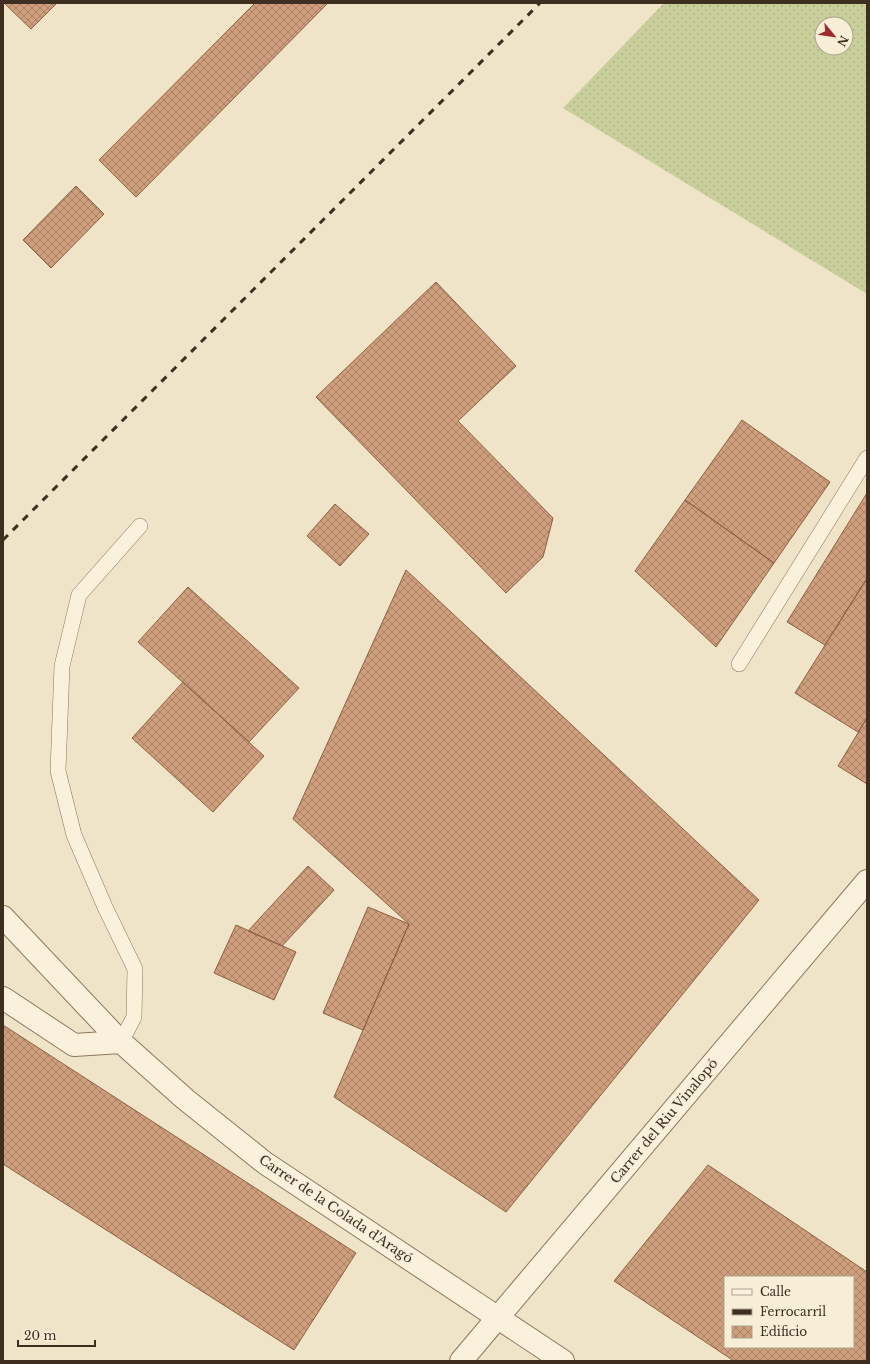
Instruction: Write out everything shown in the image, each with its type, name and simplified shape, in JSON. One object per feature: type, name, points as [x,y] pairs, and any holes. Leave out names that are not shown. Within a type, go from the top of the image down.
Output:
[{"type":"street","name":"Carrer del Riu Vinalopó","points":[[462,1361],[867,880]]},
{"type":"street","name":"Carrer de la Colada d'Aragó","points":[[3,917],[121,1042],[185,1099],[265,1163],[563,1361]]},
{"type":"street","points":[[3,998],[74,1045],[121,1042]]},
{"type":"lane","points":[[739,664],[867,458]]},
{"type":"lane","points":[[121,1042],[134,1017],[135,969],[105,907],[74,835],[58,771],[62,666],[79,595],[140,526]]},
{"type":"green space","points":[[664,3],[867,3],[867,294],[563,108]]},
{"type":"building","points":[[4,3],[57,3],[31,29]]},
{"type":"building","points":[[255,3],[328,3],[136,197],[99,160]]},
{"type":"building","points":[[76,186],[104,214],[51,268],[23,240]]},
{"type":"building","points":[[436,282],[516,366],[458,421],[553,518],[543,557],[506,593],[316,397]]},
{"type":"building","points":[[742,420],[830,482],[774,563],[685,500]]},
{"type":"building","points":[[867,493],[867,578],[825,645],[787,622]]},
{"type":"building","points":[[685,500],[774,563],[716,647],[635,571]]},
{"type":"building","points":[[335,504],[369,534],[340,566],[307,536]]},
{"type":"building","points":[[406,570],[759,900],[506,1212],[334,1097],[409,924],[293,819]]},
{"type":"building","points":[[866,580],[867,718],[858,732],[795,693]]},
{"type":"building","points":[[188,587],[299,688],[249,742],[138,642]]},
{"type":"building","points":[[183,682],[264,756],[213,812],[132,738]]},
{"type":"building","points":[[867,718],[867,784],[838,766]]},
{"type":"building","points":[[308,866],[334,890],[282,946],[248,931]]},
{"type":"building","points":[[368,907],[409,924],[363,1030],[323,1013]]},
{"type":"building","points":[[236,925],[296,952],[274,1000],[214,973]]},
{"type":"building","points":[[3,1025],[356,1253],[294,1350],[3,1164]]},
{"type":"building","points":[[708,1165],[867,1272],[867,1361],[734,1361],[614,1281]]},
{"type":"railway","points":[[3,540],[540,3]]}]
